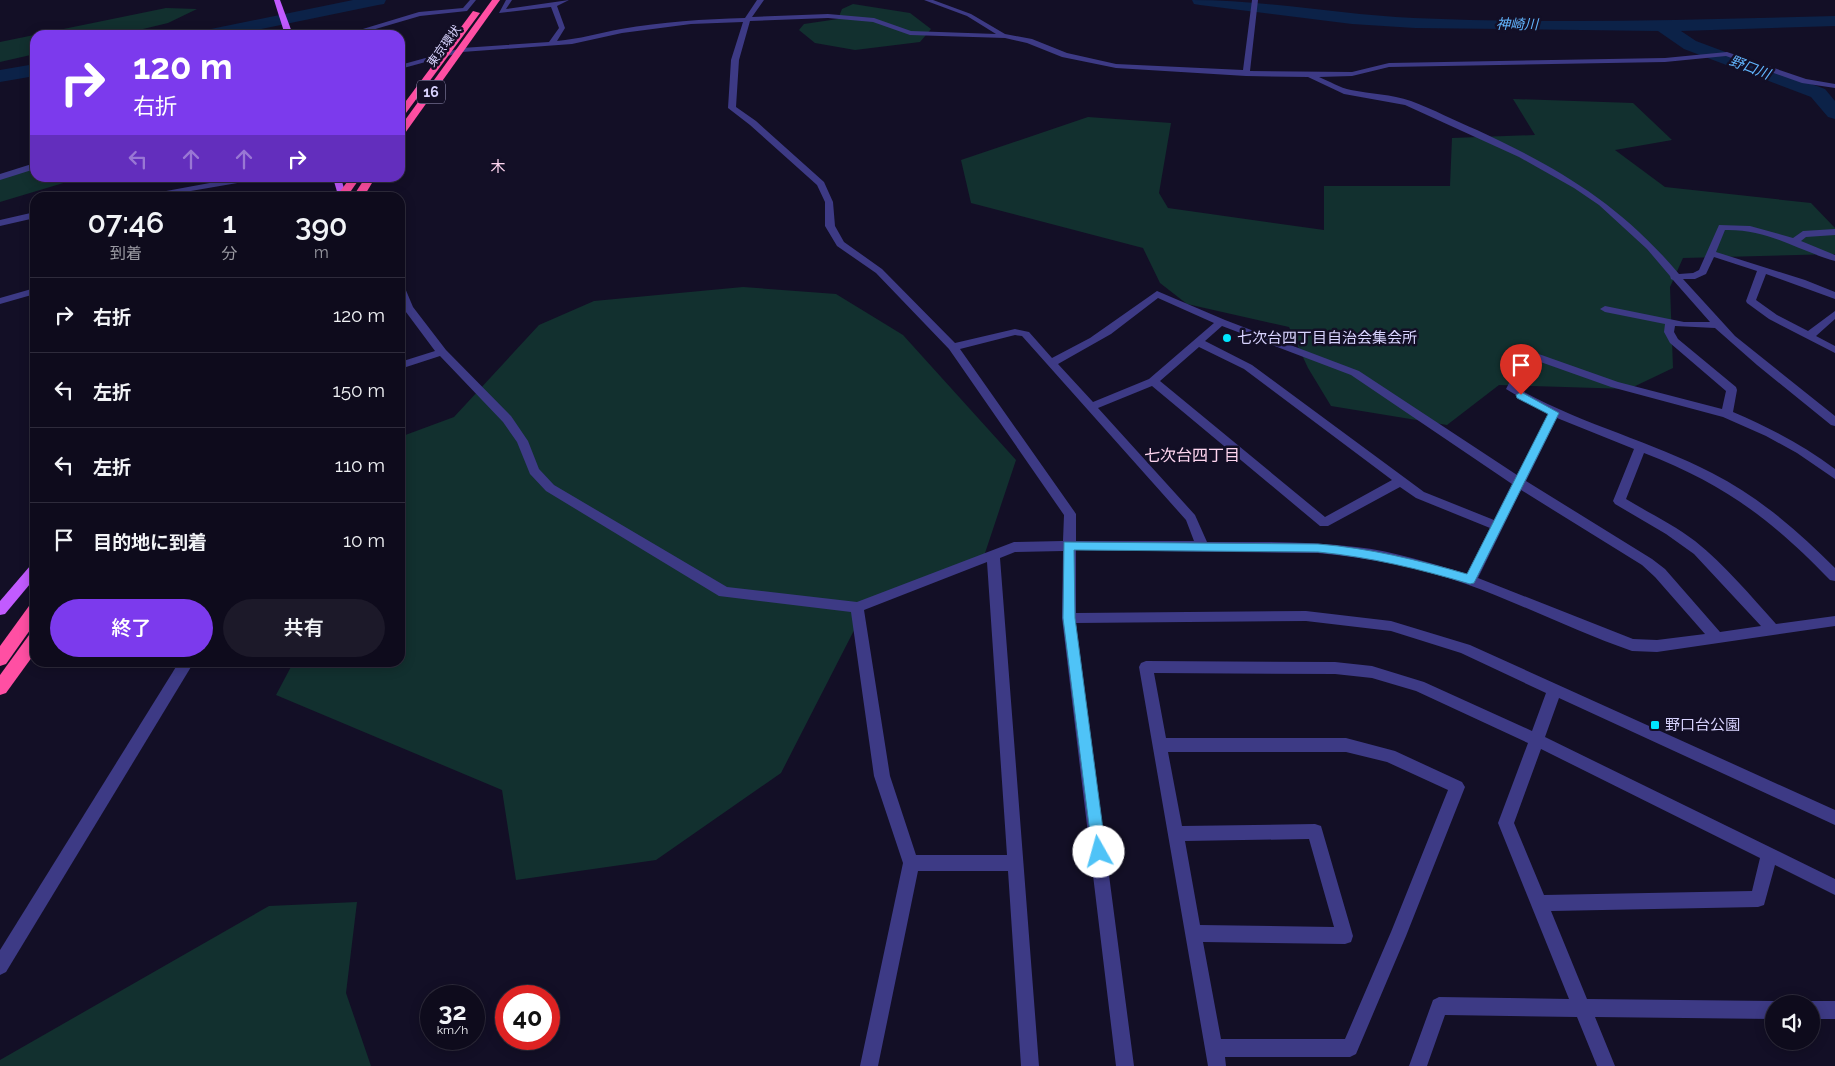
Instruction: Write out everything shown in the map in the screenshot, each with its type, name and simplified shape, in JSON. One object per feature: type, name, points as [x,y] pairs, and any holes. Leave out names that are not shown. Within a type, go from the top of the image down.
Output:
[{"type":"highway","name":"東京環状","points":[[405,108],[486,0]]},
{"type":"highway","name":"東京環状","points":[[405,127],[496,0]]},
{"type":"highway","points":[[344,192],[352,182]]},
{"type":"highway","points":[[0,659],[30,618]]},
{"type":"highway","points":[[0,688],[30,647]]},
{"type":"main road","points":[[276,0],[288,30]]},
{"type":"main road","points":[[0,610],[30,575]]},
{"type":"street","points":[[364,30],[419,14],[465,10],[473,0]]},
{"type":"street","points":[[509,0],[500,12],[553,5],[566,0]]},
{"type":"street","points":[[761,0],[753,7],[737,46],[733,82],[736,95],[732,108],[753,123],[821,184],[830,202],[830,226],[840,244],[878,271],[953,347],[1070,514],[1068,545],[1069,618],[1125,1066]]},
{"type":"street","points":[[927,0],[969,15],[1005,36]]},
{"type":"street","points":[[1246,74],[1255,0]]},
{"type":"street","points":[[552,43],[562,28],[553,5]]},
{"type":"street","points":[[405,66],[462,50],[572,42],[622,30],[691,22],[828,16],[874,20],[910,33],[1005,36],[1029,42],[1056,53],[1116,66],[1246,74],[1308,75],[1352,74],[1389,64],[1665,60],[1727,54],[1805,81],[1835,86]]},
{"type":"street","points":[[1308,75],[1346,92],[1390,98],[1408,103],[1474,132],[1562,178],[1588,194],[1637,234],[1674,277],[1745,350],[1835,422]]},
{"type":"street","points":[[0,177],[30,168]]},
{"type":"street","points":[[167,192],[226,182]]},
{"type":"street","points":[[0,223],[30,217]]},
{"type":"street","points":[[1674,277],[1695,276],[1704,272],[1722,226],[1740,225],[1794,242],[1835,258]]},
{"type":"street","points":[[1794,242],[1803,234],[1835,232]]},
{"type":"street","points":[[1711,253],[1763,269],[1835,296]]},
{"type":"street","points":[[1763,269],[1751,301],[1773,318],[1835,350]]},
{"type":"street","points":[[0,301],[30,292]]},
{"type":"street","points":[[1052,362],[1077,352],[1116,327],[1158,294],[1221,322],[1355,374],[1518,482],[1647,562],[1660,573],[1716,637]]},
{"type":"street","points":[[405,300],[408,308],[442,352],[507,419],[522,441],[534,471],[550,488],[724,592],[857,607],[1014,547],[1202,545],[1318,548],[1358,552],[1425,566],[1470,580],[1632,645],[1657,646],[1835,622]]},
{"type":"street","points":[[1605,309],[1698,326],[1719,325]]},
{"type":"street","points":[[1809,336],[1835,314]]},
{"type":"street","points":[[1093,406],[1153,381],[1221,322]]},
{"type":"street","points":[[1670,322],[1669,332],[1674,340],[1732,390],[1727,414]]},
{"type":"street","points":[[953,347],[1015,332],[1025,334],[1093,406],[1191,518],[1202,545]]},
{"type":"street","points":[[1198,342],[1248,367],[1420,495],[1496,526]]},
{"type":"street","points":[[405,364],[442,352]]},
{"type":"street","points":[[1835,475],[1801,450],[1770,433],[1727,414],[1615,385],[1528,354],[1511,389],[1554,413],[1592,430],[1687,466],[1740,495],[1786,528],[1835,576]]},
{"type":"street","points":[[1153,381],[1324,523],[1401,481]]},
{"type":"street","points":[[1822,412],[1835,409]]},
{"type":"street","points":[[1470,580],[1554,413]]},
{"type":"street","points":[[1640,447],[1619,501],[1680,537],[1697,550],[1773,630]]},
{"type":"street","points":[[993,555],[1030,1066]]},
{"type":"street","points":[[857,607],[882,776],[911,863],[869,1066]]},
{"type":"street","points":[[1069,618],[1306,616],[1391,626],[1465,649],[1835,818]]},
{"type":"street","points":[[0,966],[185,667]]},
{"type":"street","points":[[1217,1066],[1146,667],[1303,667],[1372,672],[1427,690],[1535,740],[1835,888]]},
{"type":"street","points":[[1555,689],[1506,822],[1606,1066]]},
{"type":"street","points":[[1159,745],[1346,745],[1371,748],[1400,758],[1457,787],[1398,936],[1350,1048],[1214,1048]]},
{"type":"street","points":[[1175,834],[1316,831],[1345,936],[1193,933]]},
{"type":"street","points":[[1540,903],[1758,899],[1769,856]]},
{"type":"street","points":[[911,863],[1015,864]]},
{"type":"street","points":[[1418,1066],[1439,1006],[1765,1010]]},
{"type":"street","points":[[1820,1010],[1835,1010]]},
{"type":"green space","points":[[853,4],[910,13],[931,29],[920,42],[855,50],[815,43],[799,30],[804,24],[838,19],[842,9]]},
{"type":"green space","points":[[166,8],[197,9],[168,23],[139,30],[59,30]]},
{"type":"green space","points":[[30,36],[30,55],[0,62],[0,42]]},
{"type":"green space","points":[[1513,99],[1633,103],[1672,140],[1615,150],[1665,187],[1811,203],[1835,228],[1835,254],[1683,258],[1670,287],[1673,368],[1629,389],[1499,385],[1447,425],[1331,406],[1308,368],[1289,327],[1187,304],[1160,283],[1143,248],[971,203],[961,160],[1088,117],[1171,123],[1159,193],[1168,208],[1324,230],[1324,186],[1450,186],[1452,138],[1535,135]]},
{"type":"green space","points":[[30,169],[30,182],[67,182],[0,202],[0,178]]},
{"type":"green space","points":[[743,287],[836,294],[903,335],[1016,460],[984,556],[868,603],[781,773],[656,860],[516,880],[502,790],[276,695],[291,667],[405,667],[405,435],[454,417],[539,325],[594,301]]},
{"type":"green space","points":[[357,902],[346,993],[371,1066],[0,1066],[0,1060],[269,906]]},
{"type":"waterway","name":"神崎川","points":[[231,30],[378,0]]},
{"type":"waterway","name":"神崎川","points":[[1200,0],[1352,19],[1415,23],[1662,26]]},
{"type":"waterway","name":"神崎川","points":[[1662,26],[1835,21]]},
{"type":"waterway","name":"野口川","points":[[1662,26],[1690,45],[1818,93],[1835,113]]},
{"type":"waterway","name":"神崎川","points":[[0,76],[30,71]]},
{"type":"place","name":"七次台四丁目自治会集会所","points":[[1227,338]]},
{"type":"place","name":"野口台公園","points":[[1655,725]]},
{"type":"district","name":"木","points":[[498,167]]},
{"type":"district","name":"七次台四丁目","points":[[1192,455]]},
{"type":"route","points":[[1099,852],[1069,618],[1068,545],[1202,545],[1318,548],[1358,552],[1425,566],[1470,580],[1554,413],[1521,395]]}]
